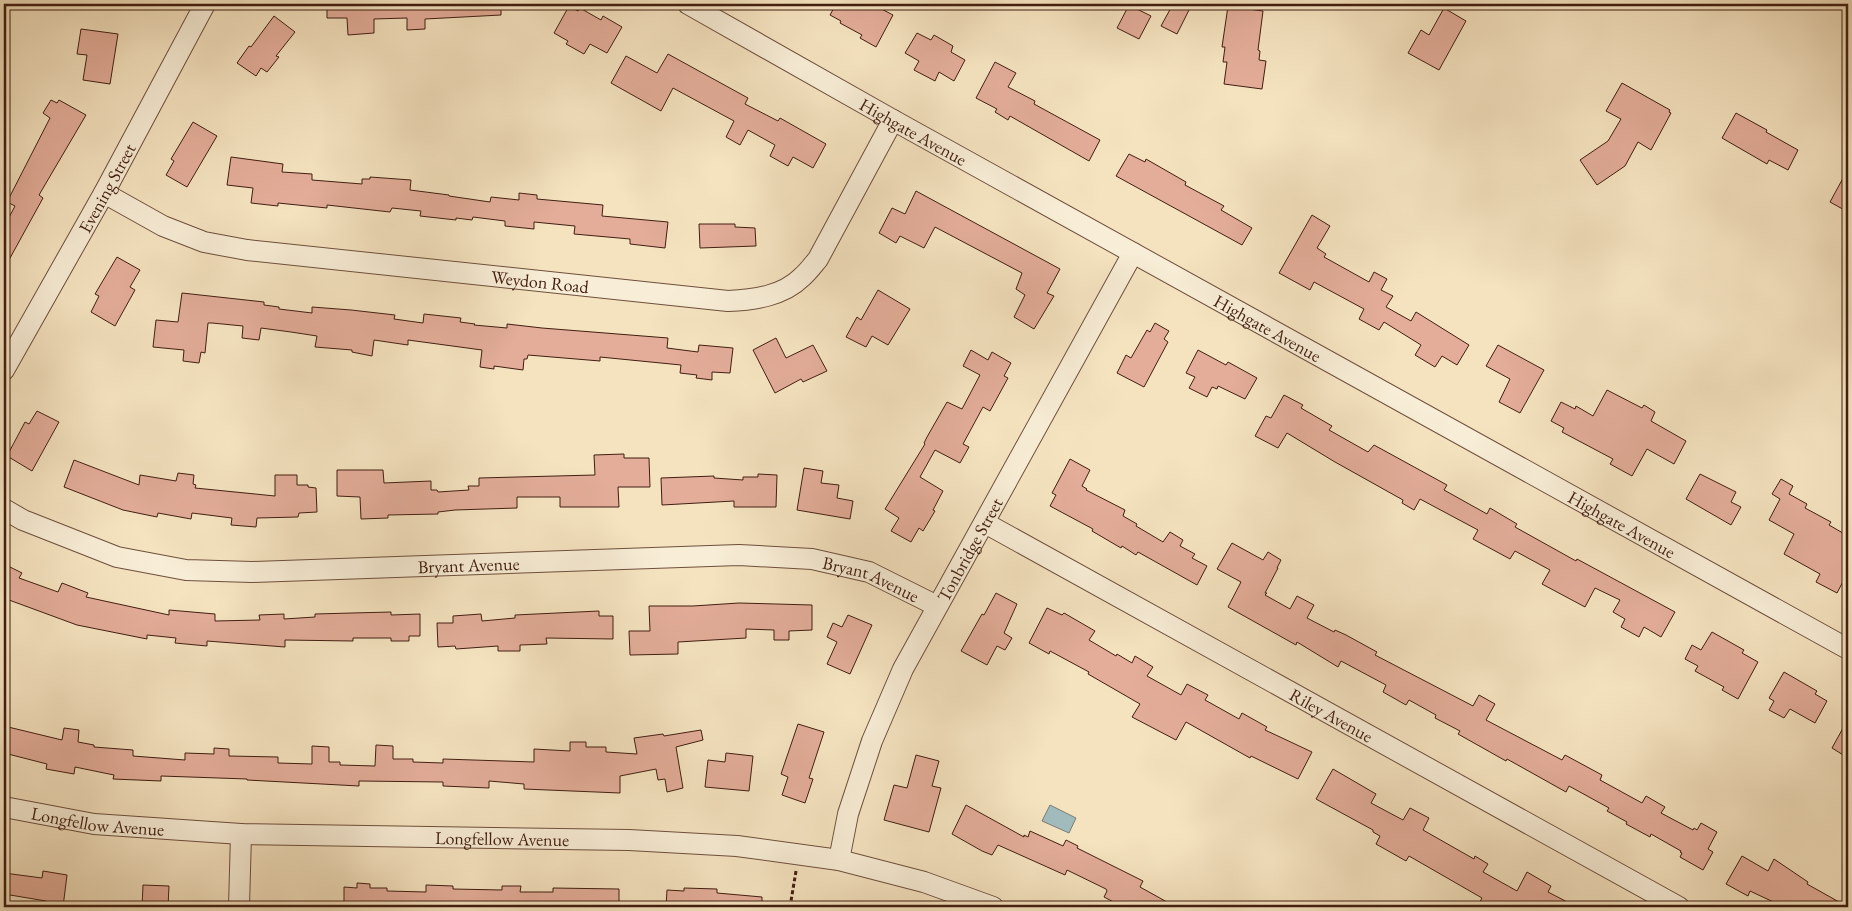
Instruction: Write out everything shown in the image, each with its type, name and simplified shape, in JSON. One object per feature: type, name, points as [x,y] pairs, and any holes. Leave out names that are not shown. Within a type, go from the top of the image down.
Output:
[{"type":"street","name":"Evening Street","points":[[4,370],[104,193],[205,4]]},
{"type":"street","name":"Highgate Avenue","points":[[688,4],[893,120],[1848,649]]},
{"type":"street","name":"Weydon Road","points":[[104,193],[163,226],[204,242],[248,250],[728,301],[754,300],[779,292],[802,278],[818,258],[893,120]]},
{"type":"street","name":"Tonbridge Street","points":[[839,860],[848,814],[872,741],[903,669],[1133,253]]},
{"type":"street","name":"Bryant Avenue","points":[[4,509],[23,520],[117,557],[186,570],[252,572],[739,555],[812,558],[869,572],[937,606]]},
{"type":"street","name":"Riley Avenue","points":[[985,523],[1679,907]]},
{"type":"street","name":"Longfellow Avenue","points":[[4,808],[94,824],[241,834],[629,840],[737,846],[839,860],[924,882],[993,907]]},
{"type":"street","points":[[239,907],[241,834]]},
{"type":"path","points":[[790,907],[798,866]]},
{"type":"water","points":[[1050,805],[1076,818],[1069,833],[1042,821]]},
{"type":"building","points":[[327,4],[501,4],[501,15],[425,19],[425,29],[407,30],[407,18],[374,19],[374,33],[348,35],[347,18],[327,18]]},
{"type":"building","points":[[836,4],[872,4],[893,15],[876,47],[860,38],[862,35],[830,15]]},
{"type":"building","points":[[1173,4],[1192,4],[1177,34],[1161,26]]},
{"type":"building","points":[[1129,5],[1151,16],[1139,39],[1117,28]]},
{"type":"building","points":[[569,6],[578,11],[580,8],[601,20],[603,16],[622,27],[607,53],[590,44],[584,54],[566,44],[568,41],[554,33]]},
{"type":"building","points":[[1228,6],[1263,11],[1258,50],[1260,51],[1259,60],[1266,61],[1262,89],[1224,84],[1227,62],[1223,62],[1225,47],[1222,47]]},
{"type":"building","points":[[1444,8],[1466,21],[1439,70],[1408,53],[1421,30],[1429,35]]},
{"type":"building","points":[[274,16],[295,32],[276,56],[279,57],[267,72],[261,68],[256,76],[237,63]]},
{"type":"building","points":[[81,29],[118,34],[110,84],[83,80],[87,55],[77,54]]},
{"type":"building","points":[[917,33],[931,40],[934,35],[953,46],[951,52],[965,60],[954,81],[939,72],[935,81],[914,70],[919,61],[905,53]]},
{"type":"building","points":[[668,54],[748,98],[745,104],[778,121],[780,118],[826,144],[813,168],[793,157],[788,166],[770,156],[775,145],[748,130],[740,145],[726,137],[734,121],[673,88],[661,111],[611,83],[626,56],[657,73]]},
{"type":"building","points":[[995,62],[1016,73],[1008,87],[1035,101],[1034,104],[1100,140],[1089,161],[1010,116],[1008,120],[995,112],[997,109],[976,98]]},
{"type":"building","points":[[1622,83],[1670,110],[1669,112],[1671,113],[1651,150],[1638,142],[1625,166],[1597,185],[1580,160],[1608,141],[1621,119],[1606,111]]},
{"type":"building","points":[[51,100],[57,103],[59,100],[86,115],[39,195],[43,198],[4,269],[4,227],[15,206],[7,202],[50,118],[43,113]]},
{"type":"building","points":[[1736,113],[1798,150],[1788,170],[1769,160],[1767,164],[1722,138]]},
{"type":"building","points":[[193,122],[217,136],[187,187],[166,175],[174,161],[171,159]]},
{"type":"building","points":[[1129,154],[1145,162],[1146,159],[1186,182],[1185,185],[1224,206],[1221,210],[1252,228],[1242,245],[1116,176]]},
{"type":"building","points":[[231,157],[283,164],[282,172],[312,174],[312,180],[362,184],[362,179],[370,179],[370,177],[411,180],[410,190],[490,202],[491,197],[519,200],[519,193],[537,195],[537,199],[603,205],[602,216],[668,222],[665,248],[630,244],[630,239],[574,234],[575,226],[534,222],[534,229],[505,226],[505,221],[473,217],[472,220],[456,218],[456,220],[420,216],[421,211],[392,208],[390,212],[327,205],[327,208],[278,203],[278,206],[251,203],[253,188],[227,185]]},
{"type":"building","points":[[1848,169],[1848,212],[1830,202]]},
{"type":"building","points":[[916,191],[1060,269],[1047,293],[1054,296],[1034,329],[1014,317],[1025,295],[1016,289],[1022,273],[935,227],[924,248],[900,236],[896,243],[879,233],[892,208],[905,214]]},
{"type":"building","points":[[1312,215],[1330,226],[1317,248],[1326,254],[1324,257],[1369,282],[1374,272],[1387,279],[1381,290],[1393,296],[1386,307],[1411,321],[1416,312],[1469,345],[1457,365],[1442,356],[1435,367],[1415,355],[1421,345],[1384,322],[1379,330],[1359,319],[1364,309],[1314,282],[1310,290],[1279,273]]},
{"type":"building","points":[[699,224],[735,224],[735,227],[755,228],[756,246],[700,248]]},
{"type":"building","points":[[117,257],[140,270],[130,287],[135,290],[115,326],[91,312],[99,296],[95,294]]},
{"type":"building","points":[[878,290],[910,309],[888,345],[872,336],[866,347],[846,337],[857,317],[861,320]]},
{"type":"building","points":[[182,293],[264,302],[264,305],[279,307],[279,309],[312,313],[312,307],[351,310],[395,315],[394,319],[423,323],[424,314],[461,318],[460,322],[474,325],[507,328],[507,324],[668,338],[667,348],[698,352],[699,345],[733,348],[730,373],[712,372],[712,380],[696,378],[697,375],[680,373],[681,365],[600,357],[600,361],[528,355],[527,359],[524,359],[523,370],[494,366],[494,369],[480,367],[482,350],[408,340],[408,345],[374,340],[372,356],[352,352],[352,350],[315,347],[317,336],[291,332],[261,328],[259,340],[242,338],[243,326],[212,323],[208,323],[205,353],[201,352],[199,363],[183,361],[184,350],[153,347],[156,320],[178,322]]},
{"type":"building","points":[[1155,323],[1169,331],[1164,339],[1168,342],[1144,387],[1117,373],[1126,355],[1131,358],[1147,330],[1150,332]]},
{"type":"building","points":[[776,338],[786,358],[813,345],[827,371],[803,382],[801,379],[775,393],[753,350]]},
{"type":"building","points":[[1498,345],[1544,370],[1520,413],[1499,402],[1510,379],[1486,366]]},
{"type":"building","points":[[971,350],[988,360],[992,352],[1011,363],[1004,376],[1008,378],[990,411],[983,407],[963,444],[969,447],[960,463],[935,450],[920,477],[943,491],[933,510],[935,511],[923,531],[919,528],[911,542],[891,531],[899,518],[885,509],[925,444],[947,402],[962,409],[980,375],[963,366]]},
{"type":"building","points":[[1198,350],[1226,365],[1228,362],[1257,378],[1245,399],[1218,386],[1217,389],[1212,387],[1207,397],[1189,388],[1195,377],[1186,373]]},
{"type":"building","points":[[1607,390],[1642,408],[1644,405],[1655,412],[1651,421],[1686,441],[1674,464],[1647,449],[1632,476],[1610,464],[1613,459],[1562,432],[1564,428],[1551,421],[1561,402],[1575,409],[1576,406],[1593,416]]},
{"type":"building","points":[[1284,395],[1303,405],[1301,408],[1332,426],[1329,430],[1368,452],[1374,445],[1447,485],[1444,490],[1487,514],[1490,508],[1517,524],[1515,527],[1675,612],[1661,637],[1644,627],[1639,637],[1621,627],[1625,619],[1613,612],[1620,600],[1595,588],[1585,607],[1542,584],[1550,570],[1515,551],[1510,559],[1473,539],[1478,530],[1420,499],[1414,510],[1402,503],[1403,500],[1287,433],[1278,448],[1255,436],[1266,416],[1271,418]]},
{"type":"building","points":[[37,411],[59,422],[32,471],[7,456],[25,422],[29,424]]},
{"type":"building","points":[[624,454],[624,458],[649,458],[650,487],[618,487],[619,507],[560,507],[560,497],[517,497],[517,508],[455,510],[438,512],[438,514],[388,515],[388,518],[361,519],[360,497],[337,496],[337,470],[383,470],[384,483],[431,481],[431,490],[437,490],[438,492],[469,490],[468,486],[479,486],[479,478],[595,475],[594,455]]},
{"type":"building","points":[[1070,459],[1090,470],[1082,486],[1086,490],[1125,510],[1123,516],[1137,524],[1136,526],[1163,542],[1170,532],[1183,540],[1180,546],[1195,554],[1192,558],[1207,566],[1197,585],[1138,552],[1136,555],[1122,546],[1121,548],[1092,531],[1093,529],[1050,506],[1056,495],[1052,493]]},
{"type":"building","points":[[74,460],[139,485],[140,475],[176,481],[178,473],[194,475],[193,484],[196,485],[195,488],[275,496],[275,475],[297,475],[297,485],[308,485],[308,487],[316,488],[317,512],[299,513],[298,517],[257,518],[256,527],[231,525],[232,518],[192,513],[191,519],[158,513],[157,517],[123,510],[64,487]]},
{"type":"building","points":[[804,468],[823,471],[821,483],[839,485],[837,498],[853,501],[850,519],[797,510]]},
{"type":"building","points":[[758,474],[777,475],[776,507],[734,507],[734,501],[662,505],[661,478],[714,476],[714,478],[743,480],[743,477],[758,477]]},
{"type":"building","points":[[1700,474],[1736,492],[1731,502],[1741,507],[1731,525],[1686,499]]},
{"type":"building","points":[[1781,479],[1793,486],[1789,494],[1807,504],[1805,508],[1831,522],[1829,525],[1848,536],[1848,572],[1837,593],[1816,582],[1820,574],[1784,554],[1794,534],[1769,520],[1780,499],[1772,494]]},
{"type":"building","points":[[1232,543],[1263,560],[1268,552],[1281,560],[1265,595],[1290,609],[1297,596],[1314,605],[1307,618],[1334,632],[1335,630],[1346,635],[1377,652],[1375,655],[1473,706],[1479,695],[1495,704],[1486,720],[1562,760],[1565,755],[1602,775],[1600,780],[1642,803],[1646,796],[1665,807],[1661,813],[1693,830],[1694,828],[1697,830],[1701,823],[1717,832],[1708,849],[1713,852],[1703,870],[1680,857],[1681,851],[1651,834],[1650,837],[1626,824],[1627,822],[1607,811],[1609,808],[1569,786],[1566,792],[1507,759],[1506,761],[1458,734],[1460,731],[1435,718],[1436,715],[1409,700],[1406,705],[1383,692],[1386,685],[1341,661],[1338,667],[1297,642],[1296,645],[1228,607],[1241,582],[1217,569]]},
{"type":"building","points":[[4,564],[22,573],[19,578],[58,592],[62,583],[88,593],[86,597],[169,615],[169,610],[215,614],[215,621],[260,620],[259,615],[284,614],[284,619],[315,617],[315,614],[391,612],[391,615],[420,614],[420,636],[409,636],[409,641],[391,641],[391,638],[353,638],[353,641],[285,640],[285,647],[207,641],[207,646],[175,643],[176,638],[147,635],[147,639],[77,625],[9,600],[4,612]]},
{"type":"building","points":[[996,593],[1017,604],[1004,633],[1012,638],[1005,650],[997,646],[987,665],[961,651]]},
{"type":"building","points":[[739,603],[812,605],[812,630],[789,631],[789,640],[774,640],[774,630],[746,629],[746,638],[678,642],[678,654],[630,655],[629,631],[650,631],[649,606]]},
{"type":"building","points":[[1047,608],[1062,615],[1064,613],[1095,631],[1089,640],[1116,656],[1117,654],[1132,663],[1135,656],[1153,667],[1147,676],[1181,695],[1187,684],[1208,695],[1205,700],[1239,719],[1242,713],[1267,727],[1265,730],[1312,752],[1298,779],[1251,756],[1250,758],[1186,722],[1176,740],[1132,717],[1140,704],[1088,674],[1089,672],[1050,651],[1049,654],[1029,643]]},
{"type":"building","points":[[599,611],[599,616],[613,616],[613,639],[546,638],[547,644],[520,645],[520,651],[498,651],[498,646],[456,649],[455,646],[438,647],[437,623],[453,623],[453,616],[481,614],[482,621],[515,618],[515,615]]},
{"type":"building","points":[[848,615],[872,625],[850,674],[827,664],[837,642],[827,637],[833,623],[842,627]]},
{"type":"building","points":[[1712,632],[1744,650],[1742,653],[1758,662],[1738,699],[1722,690],[1724,687],[1695,671],[1698,666],[1685,659],[1692,645],[1701,650]]},
{"type":"building","points":[[1784,672],[1817,691],[1815,694],[1827,701],[1815,723],[1790,709],[1784,718],[1769,710],[1774,701],[1769,698]]},
{"type":"building","points":[[1848,719],[1848,758],[1832,748]]},
{"type":"building","points":[[798,724],[824,732],[809,778],[813,779],[805,803],[782,795],[788,777],[781,774]]},
{"type":"building","points":[[4,726],[62,740],[64,728],[79,730],[78,742],[94,745],[94,747],[133,750],[133,756],[185,760],[185,753],[214,754],[214,748],[229,749],[229,756],[278,757],[278,763],[312,764],[312,746],[329,747],[329,762],[340,762],[340,765],[375,766],[376,745],[393,746],[393,759],[413,759],[413,762],[443,763],[443,759],[534,762],[534,749],[570,751],[570,742],[586,742],[586,747],[606,747],[606,752],[637,754],[634,738],[663,734],[664,736],[701,730],[703,740],[676,747],[683,788],[667,792],[665,779],[658,780],[656,769],[620,776],[620,793],[524,789],[524,784],[489,781],[489,788],[443,786],[443,782],[359,781],[359,786],[161,776],[161,781],[113,779],[114,775],[75,767],[74,774],[46,769],[47,764],[4,753]]},
{"type":"building","points":[[726,753],[753,756],[749,791],[705,787],[708,760],[725,762]]},
{"type":"building","points":[[916,755],[939,761],[932,786],[941,788],[929,832],[884,820],[894,785],[907,788]]},
{"type":"building","points":[[1333,769],[1376,794],[1371,803],[1403,820],[1410,808],[1429,818],[1423,830],[1474,859],[1475,856],[1488,864],[1483,872],[1517,891],[1527,872],[1551,886],[1548,892],[1577,907],[1477,907],[1482,898],[1409,856],[1406,861],[1376,844],[1380,836],[1373,832],[1373,830],[1316,799]]},
{"type":"building","points":[[966,805],[1024,837],[1024,835],[1028,837],[1030,831],[1063,846],[1066,840],[1078,846],[1077,848],[1143,881],[1140,887],[1176,907],[1123,907],[1104,897],[1106,889],[1067,870],[1065,875],[998,845],[992,855],[982,851],[952,834]]},
{"type":"building","points":[[1742,856],[1768,871],[1774,859],[1808,882],[1807,884],[1848,907],[1784,907],[1750,891],[1748,896],[1726,884]]},
{"type":"building","points":[[43,871],[67,875],[63,907],[45,907],[46,901],[4,894],[4,873],[42,878]]},
{"type":"building","points":[[357,883],[370,884],[370,888],[387,888],[387,891],[426,892],[426,885],[453,886],[453,889],[502,890],[502,886],[521,886],[520,892],[553,892],[553,888],[619,889],[619,907],[537,907],[511,905],[511,907],[344,907],[344,887],[357,888]]},
{"type":"building","points":[[143,885],[169,886],[168,907],[142,907]]},
{"type":"building","points":[[684,888],[717,889],[717,893],[762,897],[762,907],[666,907],[667,890],[684,891]]}]
